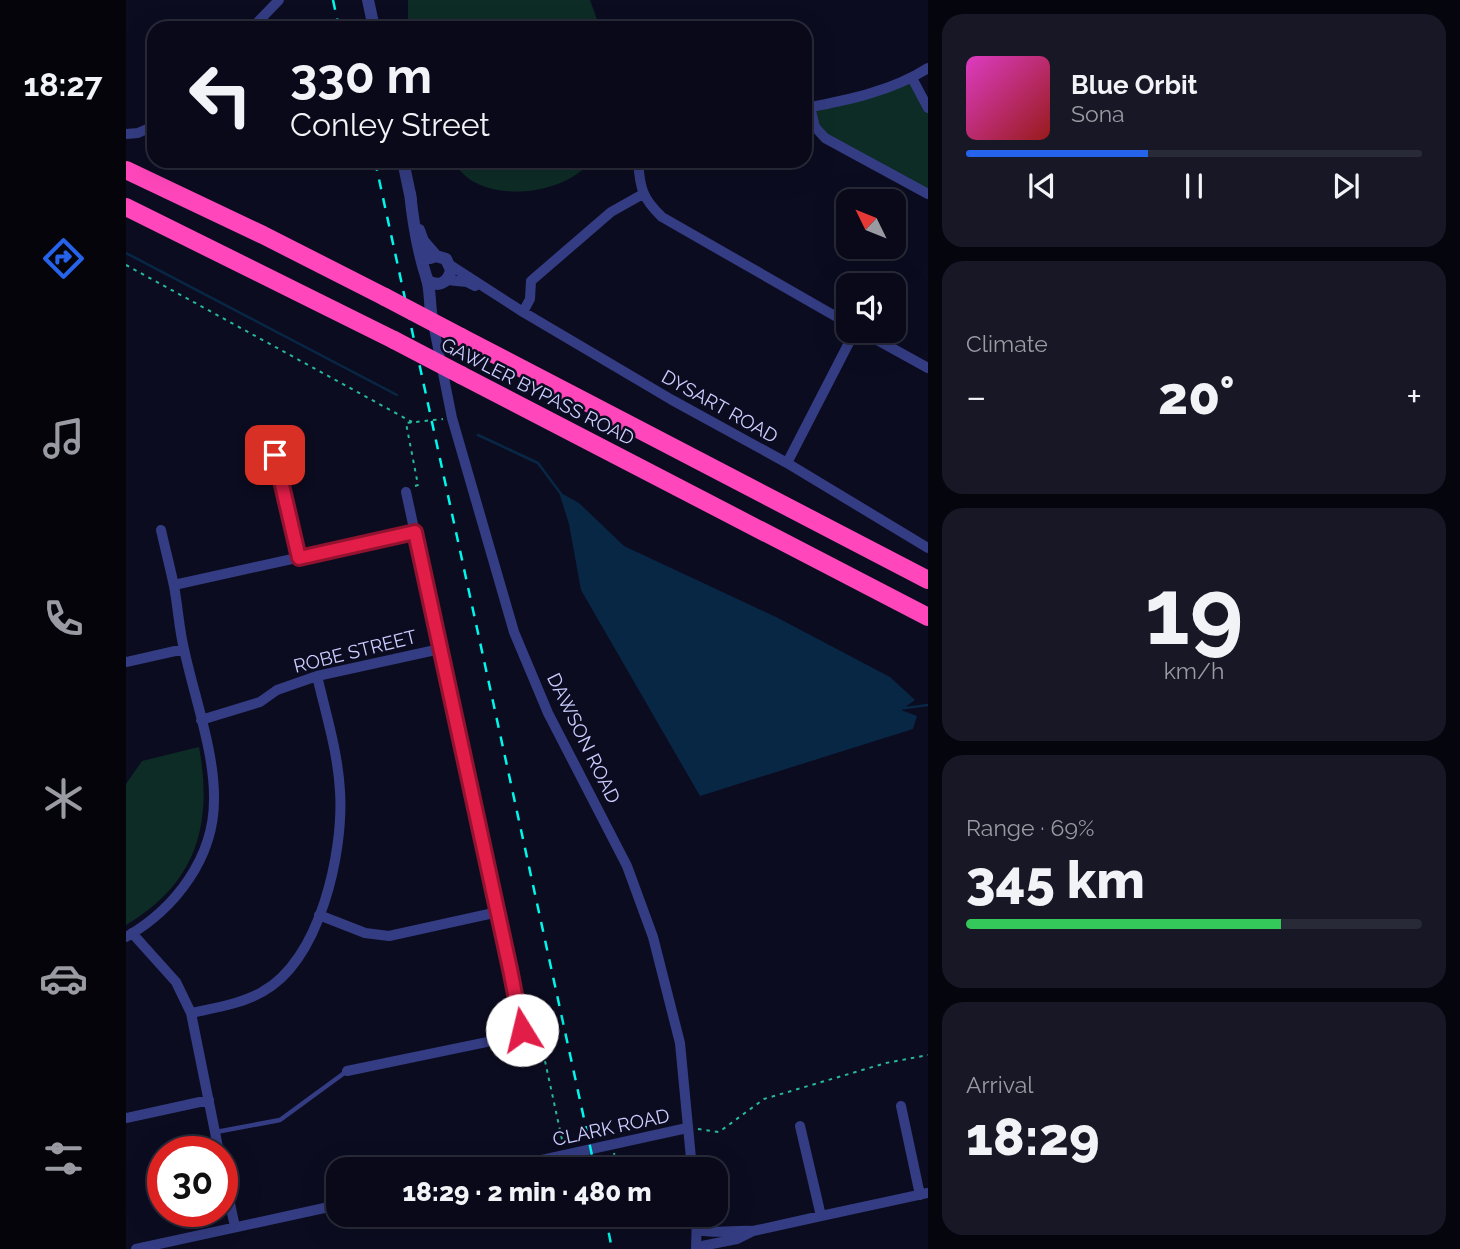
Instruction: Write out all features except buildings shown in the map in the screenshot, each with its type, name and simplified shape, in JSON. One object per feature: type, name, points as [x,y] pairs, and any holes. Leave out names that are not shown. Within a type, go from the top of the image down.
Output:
[{"type":"highway","name":"GAWLER BYPASS ROAD","points":[[126,170],[263,235],[928,580]]},
{"type":"highway","name":"GAWLER BYPASS ROAD","points":[[126,207],[394,340],[928,617]]},
{"type":"street","points":[[259,21],[279,0]]},
{"type":"street","points":[[368,0],[372,21]]},
{"type":"street","points":[[812,107],[887,88],[928,68]]},
{"type":"street","points":[[912,78],[928,107]]},
{"type":"street","points":[[812,119],[825,138],[928,194]]},
{"type":"street","points":[[126,134],[147,129]]},
{"type":"street","points":[[405,168],[420,234],[436,256],[446,259],[452,270],[446,281],[436,284],[427,280],[424,273],[410,193]]},
{"type":"street","points":[[638,168],[640,189],[662,217],[836,317]]},
{"type":"street","points":[[523,312],[530,299],[531,281],[603,219],[643,194]]},
{"type":"street","points":[[424,266],[429,259],[436,256]]},
{"type":"street","name":"DYSART ROAD","points":[[450,265],[494,295],[672,400],[787,463],[928,548]]},
{"type":"street","name":"DAWSON ROAD","points":[[427,280],[429,308],[452,418],[514,632],[548,712],[627,866],[653,937],[680,1044],[691,1157]]},
{"type":"street","name":"DYSART ROAD","points":[[446,281],[467,282],[494,295]]},
{"type":"street","name":"DAWSON ROAD","points":[[433,323],[438,295],[446,281]]},
{"type":"street","points":[[787,463],[849,343]]},
{"type":"street","points":[[882,343],[928,368]]},
{"type":"street","points":[[275,455],[299,558]]},
{"type":"street","points":[[347,1071],[518,1034],[522,1030],[405,492]]},
{"type":"street","points":[[161,530],[213,779],[215,802],[197,869],[169,904],[129,935],[176,982],[191,1013],[216,1136]]},
{"type":"street","points":[[174,585],[415,532]]},
{"type":"street","points":[[126,662],[184,649]]},
{"type":"street","name":"ROBE STREET","points":[[201,720],[260,702],[277,690],[317,677],[440,649]]},
{"type":"street","points":[[191,1013],[237,1002],[270,987],[298,960],[319,915],[336,851],[340,793],[337,767],[317,677]]},
{"type":"street","points":[[319,915],[352,929],[380,936],[498,912]]},
{"type":"street","points":[[126,1118],[209,1100]]},
{"type":"street","points":[[698,1227],[696,1248],[737,1239],[754,1231],[924,1194],[901,1106]]},
{"type":"street","points":[[800,1126],[821,1216]]},
{"type":"street","name":"CLARK ROAD","points":[[556,1157],[612,1145],[624,1147],[687,1128]]},
{"type":"street","points":[[238,1226],[326,1208]]},
{"type":"street","points":[[136,1249],[235,1227]]},
{"type":"street","points":[[698,1230],[712,1233],[754,1231]]},
{"type":"lane","points":[[215,1133],[280,1120],[347,1071]]},
{"type":"path","points":[[126,265],[412,422]]},
{"type":"path","points":[[405,492],[418,485],[406,424],[452,418]]},
{"type":"path","points":[[687,1128],[719,1132],[764,1099],[886,1063],[928,1055]]},
{"type":"path","points":[[545,1061],[560,1123],[563,1148]]},
{"type":"path","points":[[612,1145],[615,1157]]},
{"type":"green space","points":[[408,0],[590,0],[598,21],[408,21]]},
{"type":"green space","points":[[912,78],[928,108],[928,194],[825,138],[812,106]]},
{"type":"green space","points":[[458,168],[584,168],[553,186],[521,191],[490,188],[463,174]]},
{"type":"green space","points":[[199,747],[203,801],[201,826],[194,849],[184,871],[169,890],[126,925],[126,784],[142,761]]},
{"type":"water","points":[[559,492],[579,503],[624,546],[776,617],[890,677],[915,700],[901,710],[917,716],[913,729],[700,796],[581,590],[569,524]]},
{"type":"waterway","points":[[126,253],[397,395]]},
{"type":"waterway","points":[[478,435],[538,463],[561,494]]},
{"type":"waterway","points":[[897,709],[928,705]]},
{"type":"railway","points":[[333,0],[338,21]]},
{"type":"railway","points":[[377,168],[592,1157]]},
{"type":"railway","points":[[608,1227],[612,1249]]},
{"type":"route","points":[[275,455],[299,558],[415,532],[522,1030]]}]
